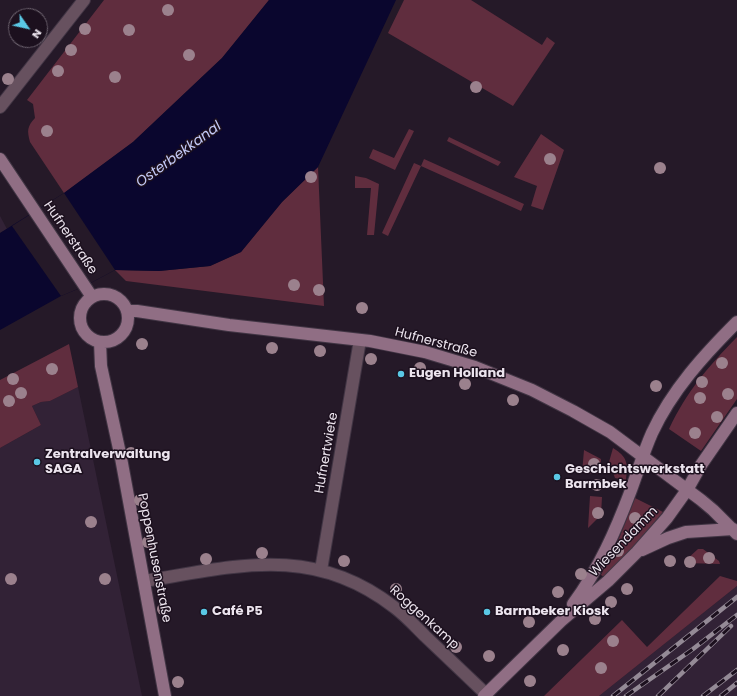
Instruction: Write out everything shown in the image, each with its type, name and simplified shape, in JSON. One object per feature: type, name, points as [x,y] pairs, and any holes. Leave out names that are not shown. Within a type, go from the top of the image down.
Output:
[{"type":"street","points":[[0,107],[84,0]]},
{"type":"street","name":"Hufnerstraße","points":[[0,159],[92,296],[106,293],[114,295],[125,305],[128,312],[137,311],[229,325],[360,340],[425,352],[475,367],[532,390],[573,410],[610,432],[688,490],[713,510],[735,532]]},
{"type":"street","points":[[92,296],[83,306],[80,319],[84,332],[91,338],[100,342],[114,340],[124,332],[127,325],[128,312]]},
{"type":"street","name":"Wiesendamm","points":[[561,621],[596,570],[616,528],[642,456],[661,415],[684,380],[704,356],[737,322]]},
{"type":"street","name":"Hufnertwiete","points":[[322,570],[360,340]]},
{"type":"street","name":"Poppenhusenstraße","points":[[100,342],[101,366],[145,581],[165,696]]},
{"type":"street","name":"Wiesendamm","points":[[485,695],[561,621],[608,581],[637,552],[667,518],[688,490],[701,465],[737,413]]},
{"type":"street","points":[[637,552],[668,538],[686,532],[735,532]]},
{"type":"street","name":"Roggenkamp","points":[[145,581],[259,564],[291,565],[322,570],[352,581],[375,593],[395,608],[485,695]]},
{"type":"shaded area","points":[[104,0],[269,0],[222,58],[133,142],[64,193],[30,142],[28,129],[35,118],[33,104],[27,100]]},
{"type":"shaded area","points":[[404,0],[471,0],[542,45],[547,37],[555,43],[513,106],[388,33]]},
{"type":"shaded area","points":[[409,129],[414,131],[395,170],[369,158],[373,149],[394,158]]},
{"type":"shaded area","points":[[541,134],[564,150],[543,210],[531,206],[537,186],[514,177]]},
{"type":"shaded area","points":[[449,137],[501,162],[498,166],[447,141]]},
{"type":"shaded area","points":[[424,159],[524,204],[521,211],[421,166]]},
{"type":"shaded area","points":[[414,163],[421,166],[388,236],[382,233]]},
{"type":"shaded area","points":[[318,167],[324,306],[126,281],[115,270],[159,271],[210,266],[241,252],[282,202]]},
{"type":"shaded area","points":[[355,176],[366,178],[379,184],[374,235],[367,235],[371,188],[355,188]]},
{"type":"shaded area","points":[[0,216],[7,229],[0,233]]},
{"type":"shaded area","points":[[737,337],[737,399],[701,451],[669,429],[683,403],[699,380]]},
{"type":"shaded area","points":[[69,344],[78,387],[50,401],[41,402],[32,406],[41,425],[0,448],[0,380]]},
{"type":"shaded area","points":[[78,387],[142,696],[0,696],[0,448],[41,425],[32,406],[41,402],[50,401]]},
{"type":"shaded area","points":[[613,448],[622,455],[626,461],[626,480],[615,478],[609,462]]},
{"type":"shaded area","points":[[584,450],[601,459],[600,474],[582,473]]},
{"type":"shaded area","points":[[590,496],[602,497],[601,515],[588,528]]},
{"type":"shaded area","points":[[635,498],[663,512],[635,545],[604,577],[601,575],[620,536]]},
{"type":"shaded area","points":[[698,549],[703,549],[719,561],[720,564],[685,563],[686,560]]},
{"type":"shaded area","points":[[720,576],[737,581],[737,586],[599,696],[544,696],[622,620],[647,647]]},
{"type":"shaded area","points":[[737,586],[737,696],[599,696]]},
{"type":"water","name":"Osterbekkanal","points":[[269,0],[396,0],[318,167],[282,202],[241,252],[210,266],[159,271],[115,270],[85,286],[61,296],[0,330],[0,233],[64,193],[133,142],[222,58]]},
{"type":"pier","points":[[64,193],[115,270],[85,286],[61,296],[12,226]]},
{"type":"railway","points":[[613,696],[737,597]]},
{"type":"railway","points":[[626,696],[693,649],[737,615]]},
{"type":"railway","points":[[658,696],[731,626]]},
{"type":"railway","points":[[703,696],[737,670]]},
{"type":"railway","points":[[721,696],[737,683]]},
{"type":"place","name":"Eugen Holland","points":[[401,374]]},
{"type":"place","name":"Zentralverwaltung SAGA","points":[[37,462]]},
{"type":"place","name":"Geschichtswerkstatt Barmbek","points":[[557,477]]},
{"type":"place","name":"Café P5","points":[[204,612]]},
{"type":"place","name":"Barmbeker Kiosk","points":[[487,612]]}]
